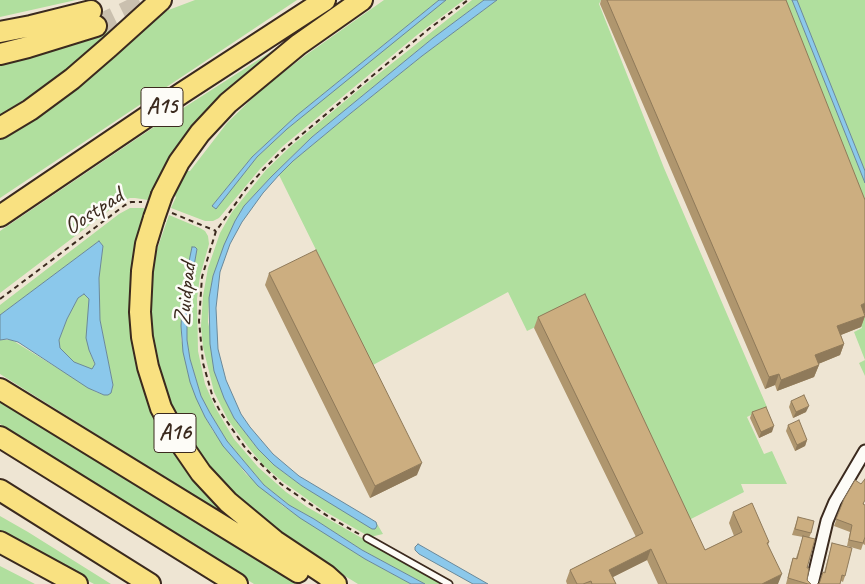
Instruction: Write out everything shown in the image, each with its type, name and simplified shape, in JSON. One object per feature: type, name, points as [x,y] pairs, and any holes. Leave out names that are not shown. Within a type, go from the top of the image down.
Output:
[{"type":"highway","points":[[0,128],[30,110],[72,79],[161,0]]},
{"type":"highway","name":"A15","points":[[0,216],[182,93],[325,0]]},
{"type":"highway","name":"A16","points":[[336,584],[326,575],[275,541],[228,502],[201,473],[179,441],[162,408],[148,367],[142,337],[140,312],[142,271],[146,244],[158,207],[179,162],[200,133],[228,103],[298,45],[362,0]]},
{"type":"highway","points":[[0,32],[93,18],[28,47],[0,54]]},
{"type":"highway","name":"A16","points":[[0,389],[319,584]]},
{"type":"highway","points":[[0,437],[237,584]]},
{"type":"highway","points":[[0,490],[150,584]]},
{"type":"highway","points":[[0,542],[77,584]]},
{"type":"street","points":[[812,584],[827,521],[832,508],[859,458],[865,451]]},
{"type":"lane","points":[[367,538],[448,584]]},
{"type":"path","name":"Zuidpad","points":[[367,538],[303,500],[263,468],[240,441],[213,398],[203,363],[199,320],[202,276],[216,230],[246,189],[282,151],[430,28],[468,0]]},
{"type":"path","name":"Oostpad","points":[[0,299],[125,205],[137,200],[158,207]]},
{"type":"path","points":[[158,207],[216,230]]},
{"type":"green space","points":[[0,0],[76,0],[0,17]]},
{"type":"green space","points":[[195,0],[297,0],[0,198],[0,137],[92,76],[158,14]]},
{"type":"green space","points":[[384,0],[439,0],[296,116],[252,157],[212,206],[216,208],[257,157],[287,129],[399,37],[446,0],[464,0],[417,35],[283,146],[260,169],[219,218],[213,221],[205,221],[171,208],[176,197],[174,195],[187,171],[190,171],[227,123],[263,88]]},
{"type":"green space","points":[[472,0],[484,0],[433,38],[312,137],[271,177],[244,206],[213,276],[209,298],[208,322],[224,398],[234,418],[258,449],[274,465],[302,486],[375,529],[377,526],[376,522],[383,534],[370,537],[324,511],[283,482],[264,466],[228,420],[214,392],[203,347],[201,326],[203,296],[208,268],[220,233],[232,212],[266,170],[291,146],[362,87]]},
{"type":"green space","points":[[497,0],[601,0],[599,4],[664,168],[767,407],[747,417],[764,454],[772,451],[787,484],[741,484],[744,492],[689,520],[583,304],[527,331],[508,292],[373,365],[279,175],[293,161],[422,56]]},
{"type":"green space","points":[[778,0],[792,0],[865,183],[865,220]]},
{"type":"green space","points":[[797,0],[865,0],[865,171],[863,166]]},
{"type":"green space","points":[[311,26],[276,53],[154,201],[130,198],[120,202],[0,293],[0,231],[160,123]]},
{"type":"green space","points":[[111,30],[45,86],[0,115],[0,64]]},
{"type":"green space","points":[[130,208],[150,210],[141,368],[246,528],[0,374],[0,340],[12,340],[96,392],[104,395],[112,390],[113,385],[100,320],[99,278],[103,246],[99,241],[0,315],[0,305],[119,214]]},
{"type":"green space","points":[[169,215],[200,228],[208,236],[209,244],[200,276],[197,299],[198,351],[205,384],[215,407],[234,439],[258,467],[286,492],[307,507],[443,584],[425,584],[362,550],[289,505],[264,485],[227,441],[201,396],[190,359],[187,340],[187,316],[197,249],[192,248],[183,297],[181,338],[190,382],[213,431],[246,474],[283,506],[365,559],[411,584],[358,584],[304,551],[247,509],[202,459],[187,436],[170,401],[162,381],[153,344],[150,294],[153,261]]},
{"type":"green space","points":[[84,294],[89,298],[89,350],[95,365],[92,370],[74,362],[60,348],[59,340],[78,298]]},
{"type":"green space","points":[[865,315],[865,360],[854,332],[862,328],[858,318]]},
{"type":"green space","points":[[865,360],[865,376],[859,363]]},
{"type":"green space","points":[[0,398],[301,584],[254,584],[0,424]]},
{"type":"green space","points":[[0,516],[111,584],[94,584],[0,533]]},
{"type":"green space","points":[[0,566],[35,584],[0,584]]},
{"type":"water","points":[[439,0],[446,0],[287,129],[257,157],[216,209],[212,206],[252,157],[296,116]]},
{"type":"water","points":[[484,0],[497,0],[422,56],[293,161],[279,175],[242,222],[230,244],[220,272],[216,308],[218,349],[226,380],[241,414],[273,454],[299,476],[376,522],[377,526],[375,529],[372,529],[302,486],[274,465],[258,449],[234,418],[214,371],[210,344],[209,298],[213,276],[235,221],[244,206],[271,177],[312,137],[433,38]]},
{"type":"water","points":[[792,0],[797,0],[865,171],[865,183]]},
{"type":"water","points":[[99,241],[103,246],[99,278],[100,320],[113,385],[111,393],[104,395],[88,388],[18,342],[7,339],[0,340],[0,315]],"holes":[[[84,294],[89,299],[86,338],[95,364],[92,369],[74,362],[60,348],[59,340],[78,298]]]},
{"type":"water","points":[[192,247],[197,249],[187,316],[187,340],[190,359],[201,396],[227,441],[264,485],[289,505],[362,550],[425,584],[411,584],[365,559],[300,518],[258,486],[223,446],[196,398],[183,352],[182,309]]},
{"type":"water","points":[[418,544],[488,584],[473,584],[419,554],[415,550]]},
{"type":"building","points":[[607,0],[786,0],[865,200],[865,303],[861,305],[865,316],[837,326],[844,344],[815,355],[819,365],[781,380],[779,374],[769,377]]},
{"type":"building","points":[[316,250],[422,463],[375,486],[269,273]]},
{"type":"building","points":[[585,294],[705,550],[742,532],[733,512],[752,503],[769,542],[767,543],[782,574],[762,584],[667,584],[651,549],[609,570],[616,584],[592,584],[591,581],[577,584],[570,570],[643,533],[538,317]]},
{"type":"building","points":[[804,395],[809,406],[796,412],[791,401]]},
{"type":"building","points":[[766,407],[774,426],[761,432],[752,412]]},
{"type":"building","points":[[799,420],[807,440],[797,445],[788,425]]},
{"type":"building","points":[[865,479],[865,500],[863,504],[865,505],[865,537],[863,543],[849,540],[852,525],[836,519],[844,499],[855,480],[861,484]]},
{"type":"building","points":[[798,517],[814,521],[811,533],[795,529]]},
{"type":"building","points":[[803,536],[815,539],[807,568],[809,568],[807,580],[811,584],[788,578],[793,558],[797,559]]},
{"type":"building","points":[[832,543],[852,548],[845,576],[842,575],[840,584],[819,584],[823,572],[825,573]]},
{"type":"tunnel","points":[[96,26],[150,0]]}]
